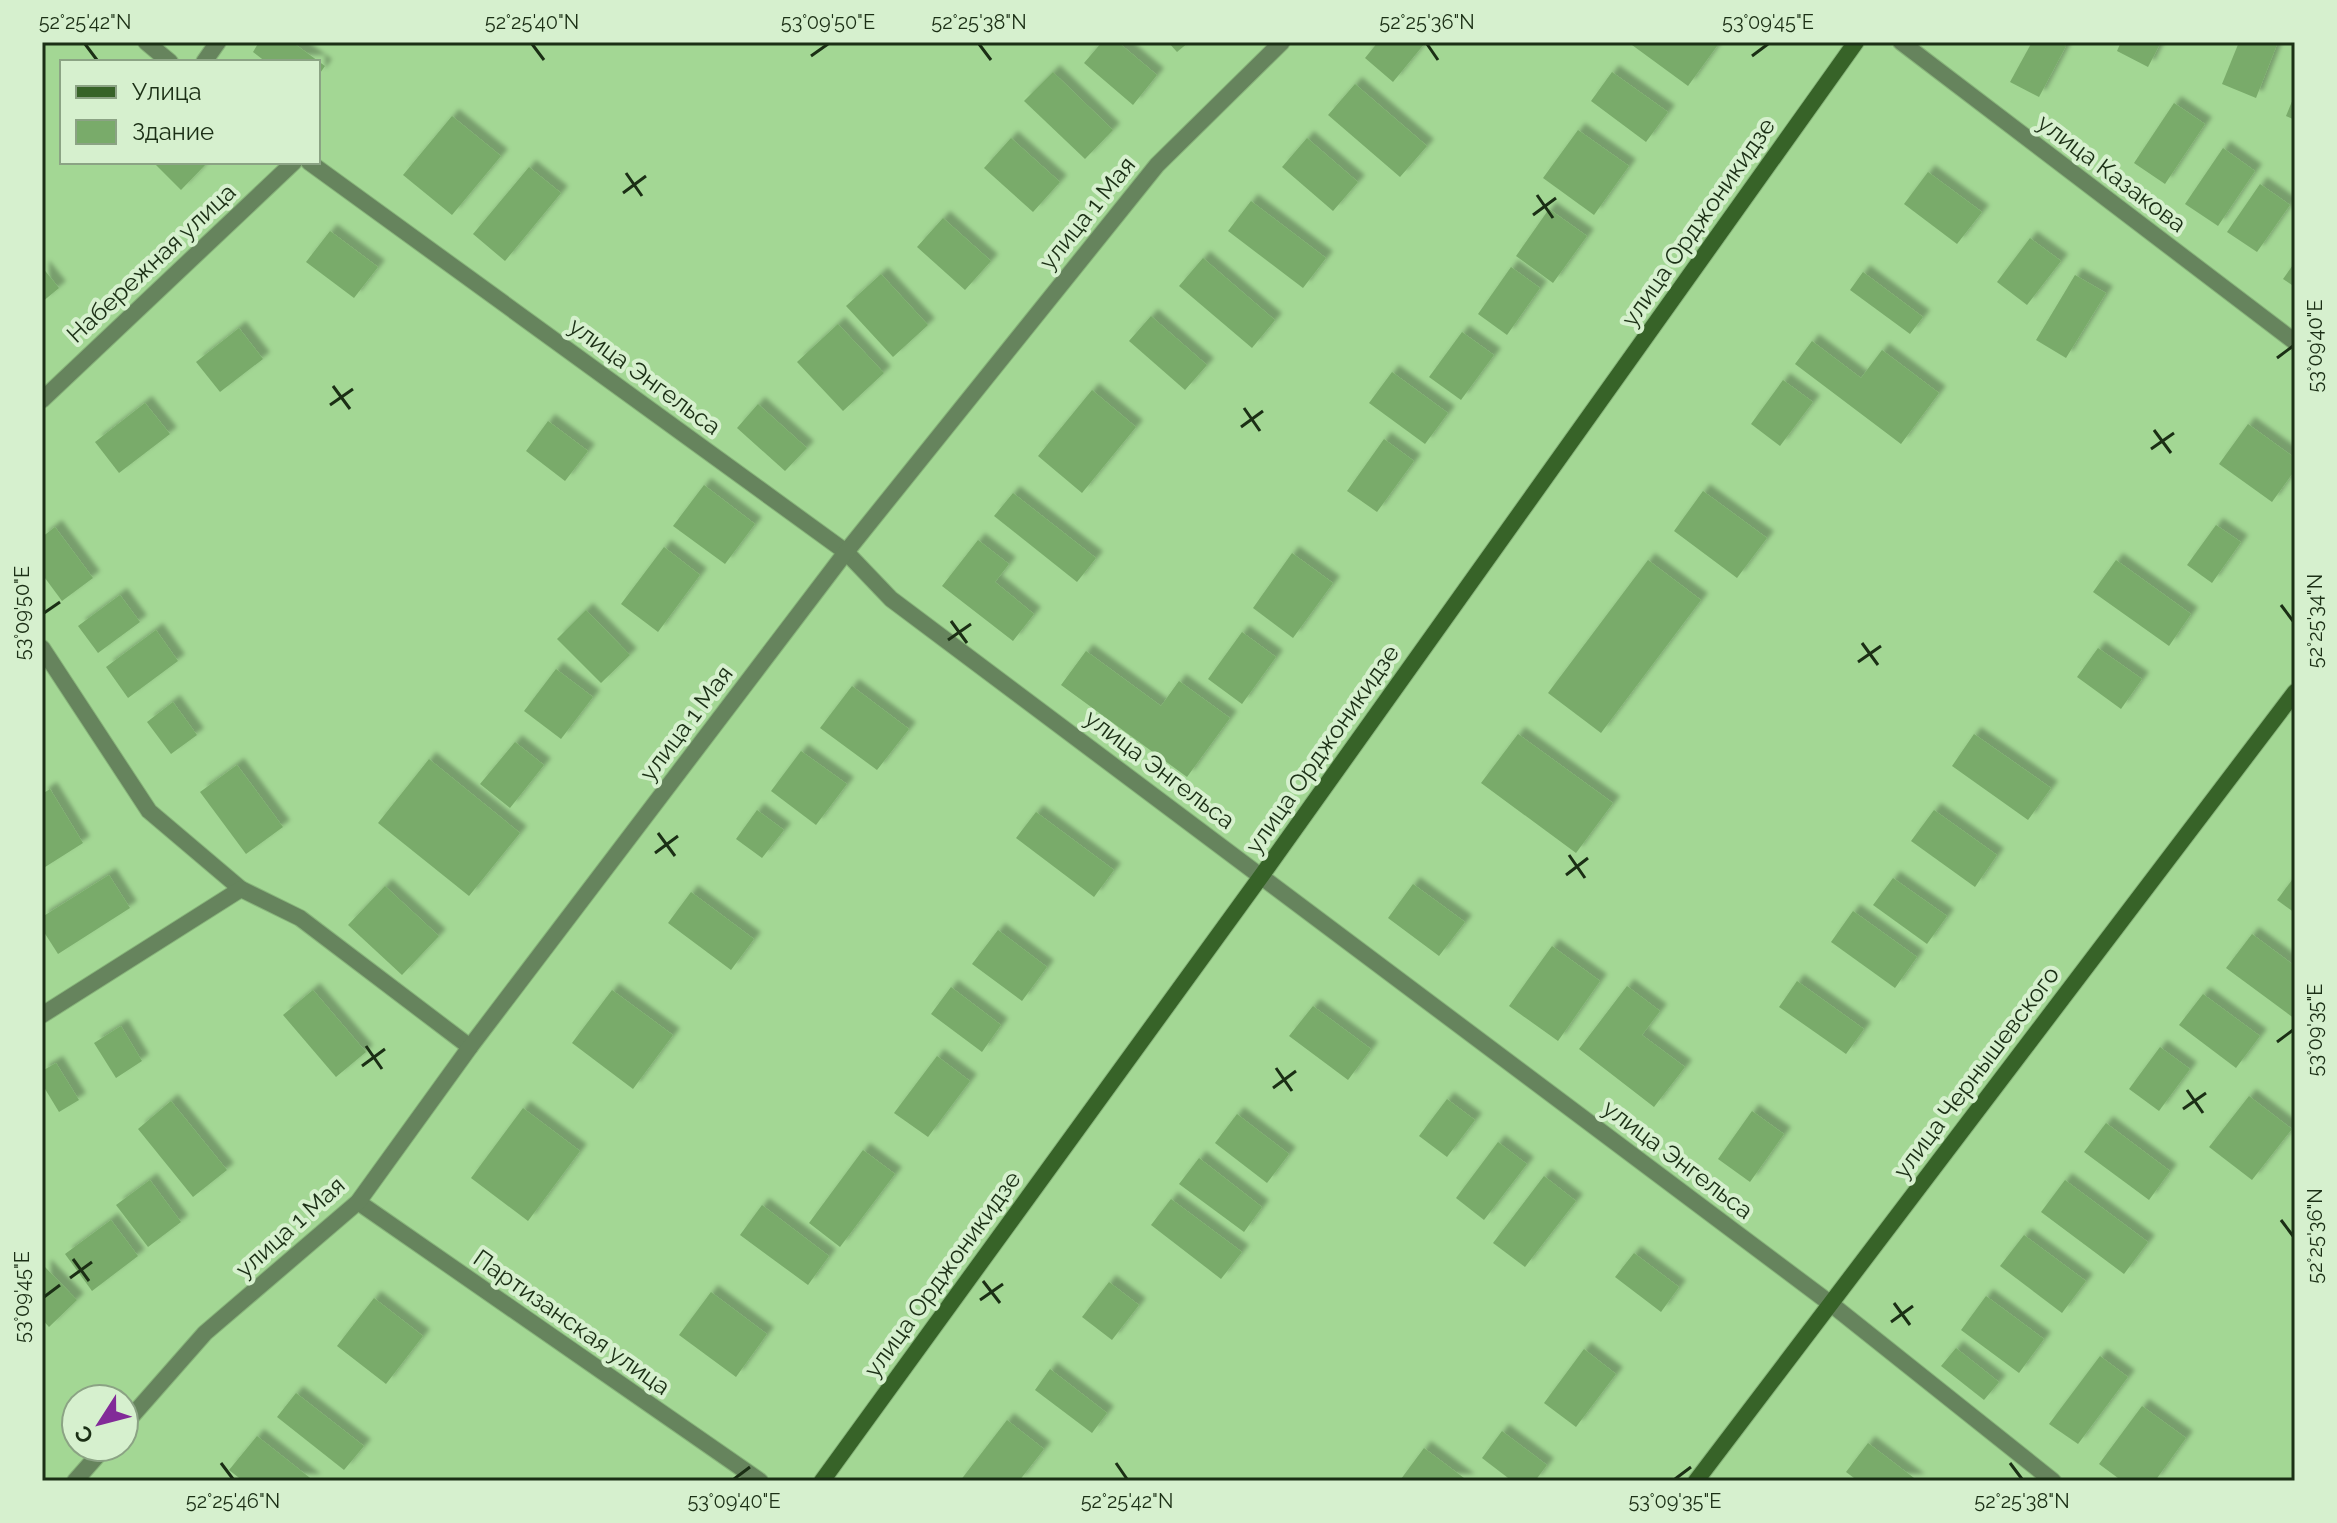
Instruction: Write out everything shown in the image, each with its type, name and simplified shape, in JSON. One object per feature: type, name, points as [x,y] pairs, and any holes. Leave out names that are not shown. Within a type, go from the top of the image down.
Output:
[{"type":"main road","name":"улица Орджоникидзе","points":[[822,1481],[1262,875],[1856,42]]},
{"type":"main road","name":"улица Чернышевского","points":[[1696,1481],[2295,692]]},
{"type":"street","points":[[146,42],[168,60]]},
{"type":"street","points":[[205,60],[218,42]]},
{"type":"street","name":"улица 1 Мая","points":[[140,1407],[205,1333],[358,1202],[470,1047],[846,552],[1157,165],[1282,42]]},
{"type":"street","name":"улица Казакова","points":[[1901,42],[2295,342]]},
{"type":"street","name":"Набережная улица","points":[[42,400],[292,164]]},
{"type":"street","name":"улица Энгельса","points":[[312,164],[846,552],[891,599],[1831,1304],[2053,1481]]},
{"type":"street","points":[[42,648],[149,811],[241,889],[300,918],[470,1047]]},
{"type":"street","points":[[42,1015],[241,889]]},
{"type":"street","name":"Партизанская улица","points":[[358,1202],[760,1481]]},
{"type":"street","points":[[75,1481],[91,1463]]},
{"type":"building","points":[[259,42],[292,42],[317,60],[263,60],[253,52]]},
{"type":"building","points":[[1102,42],[1118,42],[1157,75],[1133,105],[1084,63]]},
{"type":"building","points":[[1168,42],[1189,42],[1177,52]]},
{"type":"building","points":[[1378,42],[1425,43],[1393,82],[1365,58]]},
{"type":"building","points":[[1634,42],[1720,42],[1688,86],[1632,45]]},
{"type":"building","points":[[2032,42],[2057,42],[2066,46],[2039,97],[2010,82]]},
{"type":"building","points":[[2121,42],[2161,42],[2148,67],[2117,51]]},
{"type":"building","points":[[2239,42],[2278,42],[2256,98],[2222,84]]},
{"type":"building","points":[[1053,72],[1113,130],[1085,159],[1024,101]]},
{"type":"building","points":[[1612,72],[1668,112],[1646,142],[1591,101]]},
{"type":"building","points":[[1355,84],[1427,146],[1400,177],[1328,115]]},
{"type":"building","points":[[2295,94],[2295,120],[2286,116]]},
{"type":"building","points":[[2174,103],[2205,124],[2165,184],[2134,163]]},
{"type":"building","points":[[452,116],[501,156],[452,215],[403,175]]},
{"type":"building","points":[[1578,130],[1629,166],[1594,215],[1543,178]]},
{"type":"building","points":[[1011,138],[1060,182],[1033,212],[984,168]]},
{"type":"building","points":[[1307,138],[1358,182],[1333,211],[1282,167]]},
{"type":"building","points":[[2223,148],[2255,171],[2218,226],[2185,204]]},
{"type":"building","points":[[155,164],[206,164],[181,190]]},
{"type":"building","points":[[529,167],[561,193],[505,261],[473,234]]},
{"type":"building","points":[[1928,172],[1982,212],[1957,244],[1904,204]]},
{"type":"building","points":[[2260,184],[2290,205],[2257,252],[2227,232]]},
{"type":"building","points":[[1251,201],[1326,258],[1303,288],[1228,231]]},
{"type":"building","points":[[1549,209],[1587,236],[1553,283],[1516,256]]},
{"type":"building","points":[[943,218],[991,261],[965,290],[917,247]]},
{"type":"building","points":[[330,231],[378,267],[354,298],[306,262]]},
{"type":"building","points":[[2030,238],[2061,261],[2027,305],[1997,282]]},
{"type":"building","points":[[1203,258],[1275,320],[1252,348],[1179,286]]},
{"type":"building","points":[[2295,262],[2295,287],[2283,279]]},
{"type":"building","points":[[42,267],[59,288],[42,302]]},
{"type":"building","points":[[1511,267],[1540,288],[1507,335],[1478,314]]},
{"type":"building","points":[[1863,272],[1923,317],[1910,334],[1850,290]]},
{"type":"building","points":[[881,274],[928,325],[893,357],[846,306]]},
{"type":"building","points":[[2075,275],[2106,293],[2066,358],[2036,340]]},
{"type":"building","points":[[1151,316],[1207,365],[1185,390],[1129,341]]},
{"type":"building","points":[[838,324],[884,373],[843,411],[797,362]]},
{"type":"building","points":[[239,328],[263,359],[220,392],[196,362]]},
{"type":"building","points":[[1462,332],[1494,355],[1461,400],[1429,377]]},
{"type":"building","points":[[1812,341],[1861,378],[1882,350],[1939,393],[1901,444],[1795,364]]},
{"type":"building","points":[[1392,372],[1448,413],[1425,444],[1369,403]]},
{"type":"building","points":[[1783,380],[1813,402],[1780,446],[1751,424]]},
{"type":"building","points":[[1092,390],[1136,427],[1082,493],[1038,456]]},
{"type":"building","points":[[145,403],[170,434],[119,473],[95,442]]},
{"type":"building","points":[[758,404],[807,448],[785,471],[737,428]]},
{"type":"building","points":[[548,421],[588,451],[565,481],[526,451]]},
{"type":"building","points":[[2248,424],[2295,458],[2295,470],[2272,502],[2219,464]]},
{"type":"building","points":[[1384,439],[1414,461],[1377,512],[1347,491]]},
{"type":"building","points":[[704,485],[755,524],[725,564],[673,526]]},
{"type":"building","points":[[1703,491],[1767,538],[1737,578],[1674,531]]},
{"type":"building","points":[[1013,493],[1096,558],[1077,582],[994,516]]},
{"type":"building","points":[[2216,525],[2241,542],[2212,583],[2187,565]]},
{"type":"building","points":[[55,527],[93,578],[62,601],[42,574],[42,537]]},
{"type":"building","points":[[978,540],[1009,564],[995,582],[1034,614],[1013,641],[942,586]]},
{"type":"building","points":[[664,547],[700,575],[658,632],[621,604]]},
{"type":"building","points":[[1292,553],[1333,583],[1293,638],[1253,608]]},
{"type":"building","points":[[1648,560],[1701,600],[1601,733],[1548,693]]},
{"type":"building","points":[[2116,560],[2191,614],[2169,646],[2093,592]]},
{"type":"building","points":[[120,595],[140,622],[98,653],[78,626]]},
{"type":"building","points":[[586,610],[630,655],[601,683],[557,639]]},
{"type":"building","points":[[156,630],[178,661],[128,698],[106,667]]},
{"type":"building","points":[[1242,632],[1276,657],[1242,704],[1208,679]]},
{"type":"building","points":[[2098,648],[2142,679],[2121,709],[2077,677]]},
{"type":"building","points":[[1086,651],[1161,706],[1179,681],[1230,718],[1187,777],[1061,685]]},
{"type":"building","points":[[556,669],[593,697],[561,739],[524,711]]},
{"type":"building","points":[[852,686],[909,729],[877,770],[820,728]]},
{"type":"building","points":[[173,702],[197,735],[171,754],[147,722]]},
{"type":"building","points":[[1518,734],[1613,803],[1576,853],[1481,783]]},
{"type":"building","points":[[1974,734],[2051,788],[2028,820],[1952,766]]},
{"type":"building","points":[[515,742],[544,765],[510,808],[480,784]]},
{"type":"building","points":[[801,751],[847,784],[816,825],[771,791]]},
{"type":"building","points":[[429,759],[520,833],[469,896],[378,823]]},
{"type":"building","points":[[237,765],[283,827],[246,854],[200,792]]},
{"type":"building","points":[[50,789],[83,843],[42,869],[42,794]]},
{"type":"building","points":[[757,810],[784,830],[762,858],[736,839]]},
{"type":"building","points":[[1934,810],[1997,855],[1975,887],[1911,841]]},
{"type":"building","points":[[1036,812],[1114,870],[1094,897],[1016,838]]},
{"type":"building","points":[[109,875],[130,908],[58,954],[42,929],[42,917]]},
{"type":"building","points":[[2295,876],[2295,913],[2277,900]]},
{"type":"building","points":[[1893,878],[1947,916],[1927,944],[1873,905]]},
{"type":"building","points":[[1413,884],[1465,922],[1439,956],[1388,918]]},
{"type":"building","points":[[385,886],[439,936],[402,975],[348,925]]},
{"type":"building","points":[[691,892],[754,939],[731,970],[668,923]]},
{"type":"building","points":[[1853,911],[1917,957],[1895,988],[1831,942]]},
{"type":"building","points":[[998,930],[1047,967],[1022,1001],[972,964]]},
{"type":"building","points":[[2252,934],[2295,966],[2295,1019],[2226,968]]},
{"type":"building","points":[[1552,946],[1600,981],[1558,1041],[1509,1006]]},
{"type":"building","points":[[1797,981],[1864,1029],[1846,1054],[1779,1007]]},
{"type":"building","points":[[1627,986],[1660,1011],[1642,1035],[1685,1067],[1654,1107],[1579,1049]]},
{"type":"building","points":[[951,987],[1001,1025],[982,1052],[931,1014]]},
{"type":"building","points":[[313,990],[366,1052],[336,1077],[283,1015]]},
{"type":"building","points":[[612,990],[673,1035],[633,1089],[572,1043]]},
{"type":"building","points":[[2203,994],[2260,1036],[2236,1068],[2179,1025]]},
{"type":"building","points":[[1313,1006],[1371,1049],[1348,1080],[1289,1036]]},
{"type":"building","points":[[121,1026],[142,1061],[116,1078],[94,1043]]},
{"type":"building","points":[[2160,1047],[2190,1069],[2159,1111],[2129,1089]]},
{"type":"building","points":[[937,1056],[970,1081],[928,1137],[894,1113]]},
{"type":"building","points":[[56,1063],[79,1100],[59,1112],[42,1084],[42,1071]]},
{"type":"building","points":[[2249,1096],[2292,1129],[2252,1180],[2209,1147]]},
{"type":"building","points":[[1447,1099],[1475,1120],[1447,1157],[1419,1136]]},
{"type":"building","points":[[171,1101],[227,1170],[193,1197],[138,1129]]},
{"type":"building","points":[[523,1108],[580,1151],[528,1221],[471,1178]]},
{"type":"building","points":[[1752,1111],[1784,1134],[1750,1182],[1718,1159]]},
{"type":"building","points":[[1237,1114],[1289,1154],[1267,1183],[1215,1143]]},
{"type":"building","points":[[2106,1123],[2170,1171],[2149,1200],[2084,1152]]},
{"type":"building","points":[[1498,1142],[1527,1164],[1484,1220],[1456,1198]]},
{"type":"building","points":[[863,1150],[895,1174],[840,1247],[809,1223]]},
{"type":"building","points":[[1199,1158],[1262,1207],[1244,1232],[1179,1184]]},
{"type":"building","points":[[1544,1176],[1576,1201],[1525,1267],[1493,1243]]},
{"type":"building","points":[[150,1180],[181,1222],[148,1247],[116,1205]]},
{"type":"building","points":[[2065,1180],[2148,1242],[2124,1274],[2041,1212]]},
{"type":"building","points":[[1171,1199],[1242,1252],[1221,1279],[1151,1225]]},
{"type":"building","points":[[762,1205],[829,1256],[808,1285],[740,1235]]},
{"type":"building","points":[[111,1220],[138,1256],[92,1291],[65,1254]]},
{"type":"building","points":[[2024,1235],[2086,1281],[2062,1313],[2000,1266]]},
{"type":"building","points":[[1634,1253],[1679,1287],[1661,1312],[1615,1277]]},
{"type":"building","points":[[44,1266],[77,1300],[49,1327],[42,1319]]},
{"type":"building","points":[[1109,1282],[1139,1305],[1112,1340],[1082,1317]]},
{"type":"building","points":[[711,1292],[767,1334],[736,1377],[679,1335]]},
{"type":"building","points":[[1986,1296],[2044,1339],[2019,1373],[1961,1330]]},
{"type":"building","points":[[374,1298],[423,1336],[386,1384],[337,1346]]},
{"type":"building","points":[[1956,1348],[1999,1382],[1984,1400],[1941,1366]]},
{"type":"building","points":[[1584,1349],[1616,1374],[1576,1427],[1544,1403]]},
{"type":"building","points":[[2100,1356],[2128,1377],[2078,1444],[2049,1424]]},
{"type":"building","points":[[1050,1369],[1107,1413],[1092,1433],[1035,1390]]},
{"type":"building","points":[[296,1393],[364,1446],[344,1470],[277,1417]]},
{"type":"building","points":[[2142,1406],[2186,1438],[2155,1481],[2122,1481],[2099,1464]]},
{"type":"building","points":[[1007,1420],[1044,1449],[1019,1481],[960,1481]]},
{"type":"building","points":[[1502,1431],[1547,1465],[1535,1481],[1512,1481],[1482,1458]]},
{"type":"building","points":[[257,1436],[314,1481],[243,1481],[229,1470]]},
{"type":"building","points":[[1868,1443],[1918,1481],[1858,1481],[1846,1472]]},
{"type":"building","points":[[1424,1448],[1468,1481],[1401,1479]]}]
